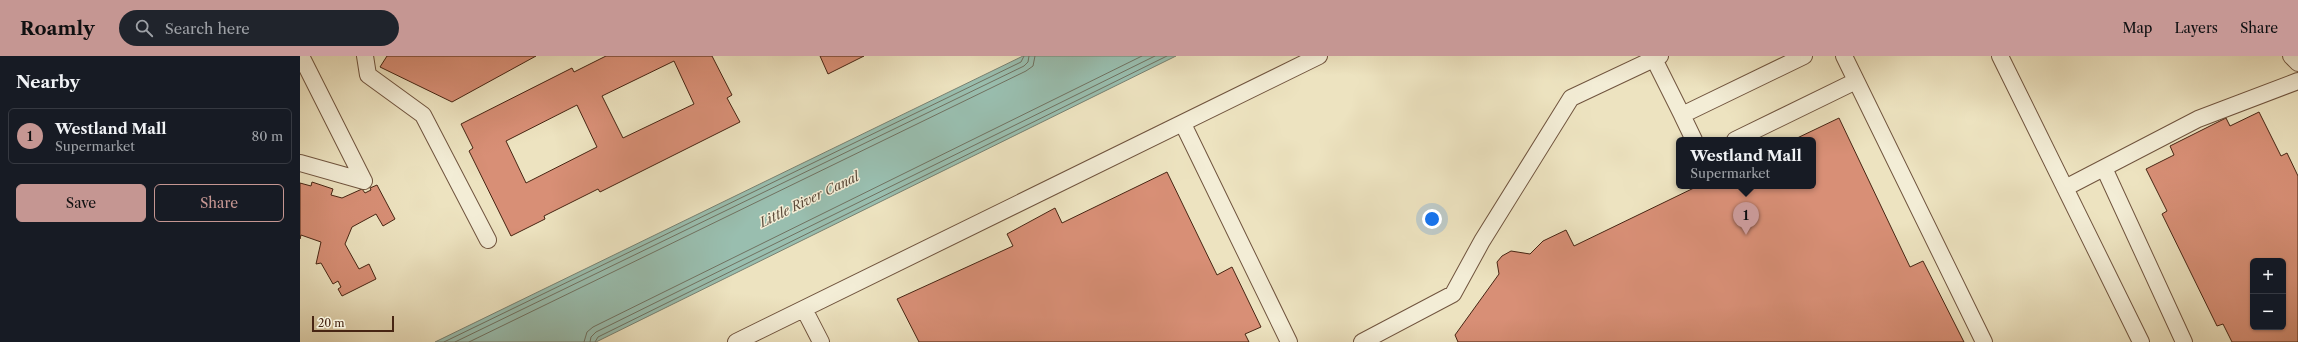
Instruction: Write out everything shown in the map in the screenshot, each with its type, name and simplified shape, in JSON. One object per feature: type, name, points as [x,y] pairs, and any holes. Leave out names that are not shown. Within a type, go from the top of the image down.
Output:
[{"type":"lane","points":[[300,163],[364,181],[301,56]]},
{"type":"lane","points":[[365,56],[368,75],[423,115],[488,240]]},
{"type":"lane","points":[[736,342],[1319,56]]},
{"type":"lane","points":[[1682,115],[1804,56]]},
{"type":"lane","points":[[1844,56],[1984,342]]},
{"type":"lane","points":[[2000,56],[2141,342]]},
{"type":"lane","points":[[2291,56],[2298,64]]},
{"type":"lane","points":[[1362,342],[1453,294],[1482,241],[1572,98],[1657,57],[1693,137]]},
{"type":"lane","points":[[1742,137],[1856,81]]},
{"type":"lane","points":[[2065,188],[2198,119],[2298,81]]},
{"type":"lane","points":[[1183,124],[1289,342]]},
{"type":"lane","points":[[2104,168],[2184,342]]},
{"type":"lane","points":[[804,309],[821,342]]},
{"type":"water","name":"Little River Canal","points":[[1023,56],[1176,56],[596,342],[435,342]]},
{"type":"building","points":[[387,56],[536,56],[452,102],[380,67]]},
{"type":"building","points":[[606,56],[712,56],[732,95],[727,98],[740,122],[600,192],[598,189],[544,216],[545,219],[511,236],[469,151],[473,148],[461,124],[572,68],[574,72]],"holes":[[[674,61],[694,104],[623,138],[602,96]],[[577,105],[597,147],[526,183],[506,141]]]},
{"type":"building","points":[[820,56],[864,56],[828,74]]},
{"type":"building","points":[[2259,112],[2281,156],[2287,153],[2298,176],[2298,342],[2232,342],[2223,324],[2217,326],[2162,214],[2167,211],[2146,169],[2174,155],[2170,146],[2226,118],[2230,126]]},
{"type":"building","points":[[1839,118],[1910,267],[1923,261],[1964,342],[1458,342],[1455,335],[1499,274],[1497,262],[1502,256],[1511,251],[1530,254],[1543,241],[1566,230],[1574,246],[1692,189],[1816,189],[1816,137],[1799,137]]},
{"type":"building","points":[[1167,172],[1217,275],[1232,267],[1261,327],[1245,334],[1249,342],[919,342],[897,299],[1013,246],[1007,234],[1055,208],[1062,223]]},
{"type":"building","points":[[312,182],[333,189],[331,195],[342,198],[362,189],[365,193],[371,190],[370,188],[377,185],[395,219],[383,226],[376,214],[352,227],[345,244],[359,269],[369,264],[376,279],[342,296],[338,289],[341,287],[338,281],[333,284],[321,263],[316,264],[321,242],[301,235],[300,239],[300,183],[311,186]]},
{"type":"place","name":"Westland Mall","points":[[1746,235]]}]
